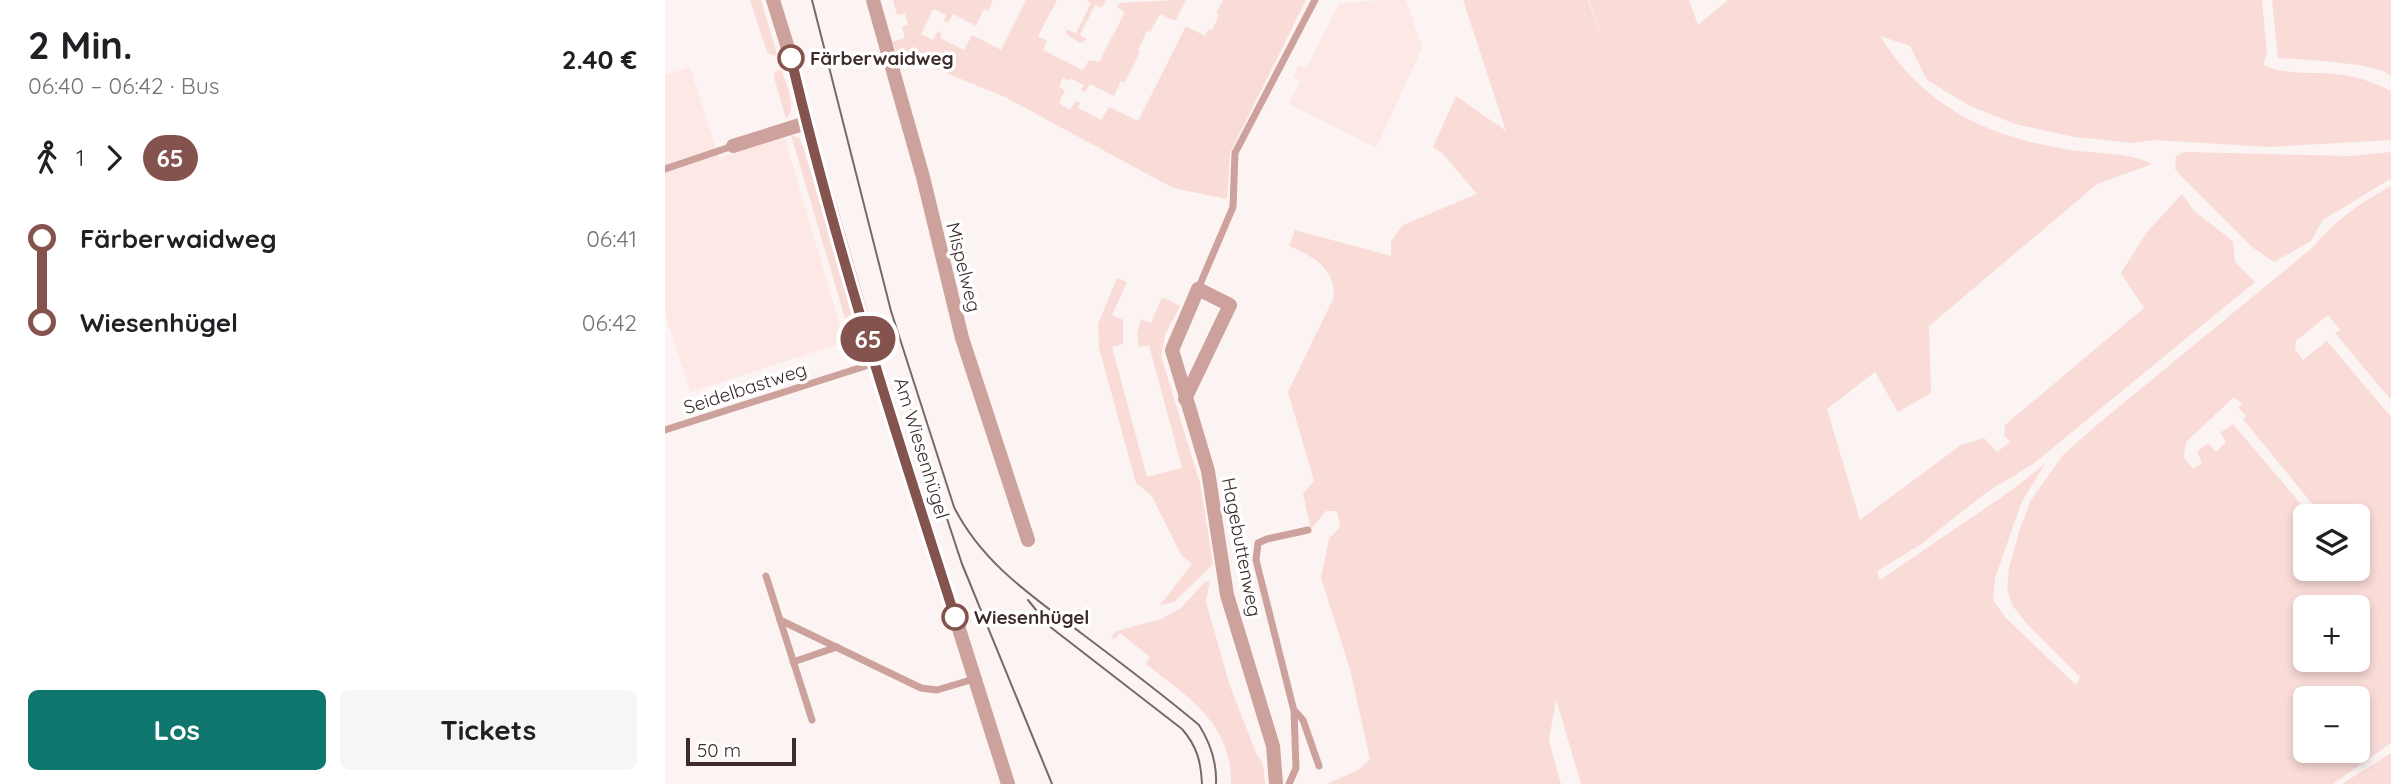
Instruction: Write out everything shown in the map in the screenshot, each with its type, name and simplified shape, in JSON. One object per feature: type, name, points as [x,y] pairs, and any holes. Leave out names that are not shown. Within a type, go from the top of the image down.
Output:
[{"type":"street","name":"Am Wiesenhügel","points":[[773,0],[875,363],[1008,784]]},
{"type":"street","name":"Mispelweg","points":[[873,0],[919,164],[962,338],[1028,540]]},
{"type":"street","points":[[733,146],[806,123]]},
{"type":"street","points":[[1185,399],[1230,305],[1198,289]]},
{"type":"street","name":"Hagebuttenweg","points":[[1198,289],[1172,350],[1208,471],[1227,594],[1273,746],[1276,784]]},
{"type":"lane","name":"Hagebuttenweg","points":[[1198,289],[1233,207],[1235,153],[1315,0]]},
{"type":"lane","points":[[665,169],[733,146]]},
{"type":"lane","name":"Seidelbastweg","points":[[665,430],[875,363]]},
{"type":"lane","points":[[1289,784],[1296,768],[1294,711],[1256,560],[1258,543],[1266,538],[1308,530]]},
{"type":"lane","points":[[766,576],[812,720]]},
{"type":"lane","points":[[780,620],[921,688],[937,690],[975,679]]},
{"type":"lane","points":[[793,662],[838,647]]},
{"type":"lane","points":[[1294,711],[1303,720],[1319,766]]},
{"type":"shaded area","points":[[750,0],[761,0],[777,54],[773,56],[767,52]]},
{"type":"shaded area","points":[[893,0],[993,0],[988,11],[984,9],[976,26],[953,14],[948,23],[944,21],[946,15],[933,9],[921,34],[933,40],[938,31],[942,34],[940,38],[964,50],[972,35],[1001,50],[1026,0],[1057,0],[1038,36],[1047,41],[1043,50],[1083,70],[1089,60],[1099,62],[1125,12],[1117,7],[1120,3],[1186,0],[1175,21],[1160,14],[1150,32],[1147,31],[1125,82],[1121,81],[1114,96],[1090,84],[1085,92],[1081,90],[1084,85],[1071,79],[1070,81],[1063,78],[1059,87],[1065,90],[1059,103],[1070,110],[1075,101],[1080,103],[1078,108],[1101,120],[1109,107],[1138,121],[1186,26],[1205,36],[1209,29],[1212,30],[1223,0],[1306,0],[1230,153],[1227,199],[1173,188],[1005,97],[900,54],[892,42],[905,38],[902,27],[908,25],[905,13],[897,15]]},
{"type":"shaded area","points":[[1086,0],[1106,0],[1102,8],[1095,5],[1080,35],[1087,39],[1080,43],[1066,34],[1066,29],[1076,33],[1091,3]]},
{"type":"shaded area","points":[[1406,0],[1422,48],[1376,148],[1289,104],[1300,81],[1293,77],[1299,65],[1306,68],[1339,4]]},
{"type":"shaded area","points":[[1463,0],[1588,0],[1606,52],[1589,0],[1689,0],[1698,25],[1728,0],[2262,0],[2267,53],[2263,65],[2289,72],[2348,76],[2391,91],[2391,140],[2269,147],[2155,140],[2132,143],[2075,137],[2015,124],[1970,106],[1927,80],[1910,46],[1880,36],[1919,84],[1941,102],[1990,129],[2047,146],[2127,156],[2152,164],[2097,184],[1929,326],[1931,393],[1898,412],[1875,372],[1827,409],[1860,520],[1961,445],[1984,438],[1997,452],[2010,442],[2004,435],[2005,425],[2144,308],[2121,273],[2147,232],[2182,194],[2195,212],[2233,241],[2235,262],[2255,282],[2033,464],[1987,492],[1920,545],[1877,571],[1880,580],[2009,492],[2046,463],[2022,501],[1995,578],[1993,600],[2005,617],[2076,685],[2080,677],[2026,623],[2012,605],[2007,588],[2009,568],[2031,500],[2063,455],[2098,424],[2312,248],[2340,220],[2391,186],[2391,400],[2335,333],[2340,330],[2328,315],[2296,341],[2295,349],[2303,360],[2327,341],[2391,417],[2391,743],[2370,758],[2370,686],[2293,686],[2293,763],[2363,763],[2333,784],[1581,784],[1556,699],[1549,741],[1561,784],[1327,784],[1358,770],[1370,759],[1350,669],[1321,578],[1329,539],[1340,527],[1337,511],[1326,511],[1311,529],[1303,494],[1314,481],[1288,392],[1334,297],[1333,287],[1321,264],[1289,246],[1295,230],[1391,256],[1391,241],[1403,225],[1477,194],[1443,154],[1433,147],[1456,96],[1506,131]],"holes":[[[2234,397],[2243,404],[2238,407],[2246,416],[2243,419],[2312,504],[2370,504],[2370,581],[2293,581],[2293,504],[2301,504],[2233,424],[2220,433],[2226,442],[2216,452],[2208,443],[2197,452],[2202,463],[2193,469],[2184,457],[2186,442]]]},
{"type":"shaded area","points":[[2272,0],[2391,0],[2391,76],[2383,71],[2355,65],[2278,58]]},
{"type":"shaded area","points":[[690,67],[719,158],[784,136],[845,342],[690,392],[665,313],[665,75]]},
{"type":"shaded area","points":[[781,69],[791,102],[786,119],[774,77],[775,72]]},
{"type":"shaded area","points":[[791,135],[799,138],[803,146],[862,344],[862,353],[857,359]]},
{"type":"shaded area","points":[[2185,152],[2352,156],[2391,152],[2391,181],[2390,179],[2323,220],[2311,241],[2274,262],[2252,247],[2178,173],[2175,169],[2176,156]]},
{"type":"shaded area","points":[[1117,278],[1127,282],[1112,315],[1123,320],[1123,344],[1112,347],[1147,477],[1182,468],[1149,345],[1139,347],[1137,333],[1141,319],[1151,323],[1162,297],[1180,306],[1165,335],[1161,356],[1200,483],[1213,564],[1174,602],[1160,605],[1192,564],[1181,555],[1152,496],[1136,483],[1099,348],[1098,324]]},
{"type":"shaded area","points":[[1210,580],[1206,602],[1230,686],[1256,753],[1263,764],[1265,784],[1231,784],[1224,744],[1205,714],[1146,664],[1150,657],[1120,633],[1115,639],[1111,637],[1117,631],[1161,619],[1181,608]]},
{"type":"shaded area","points":[[2391,753],[2391,784],[2343,784],[2345,782]]},
{"type":"tram line","points":[[812,0],[891,311],[954,507],[979,545],[1010,577],[1199,725],[1212,753],[1216,784]]},
{"type":"tram line","points":[[911,410],[962,564],[1052,784]]},
{"type":"tram line","points":[[1028,600],[1049,626],[1182,729],[1197,755],[1202,784]]},
{"type":"bus line","name":"65","points":[[791,58],[806,123],[875,363],[955,617]]},
{"type":"place","name":"Färberwaidweg","points":[[791,58]]},
{"type":"place","name":"Wiesenhügel","points":[[955,617]]}]
